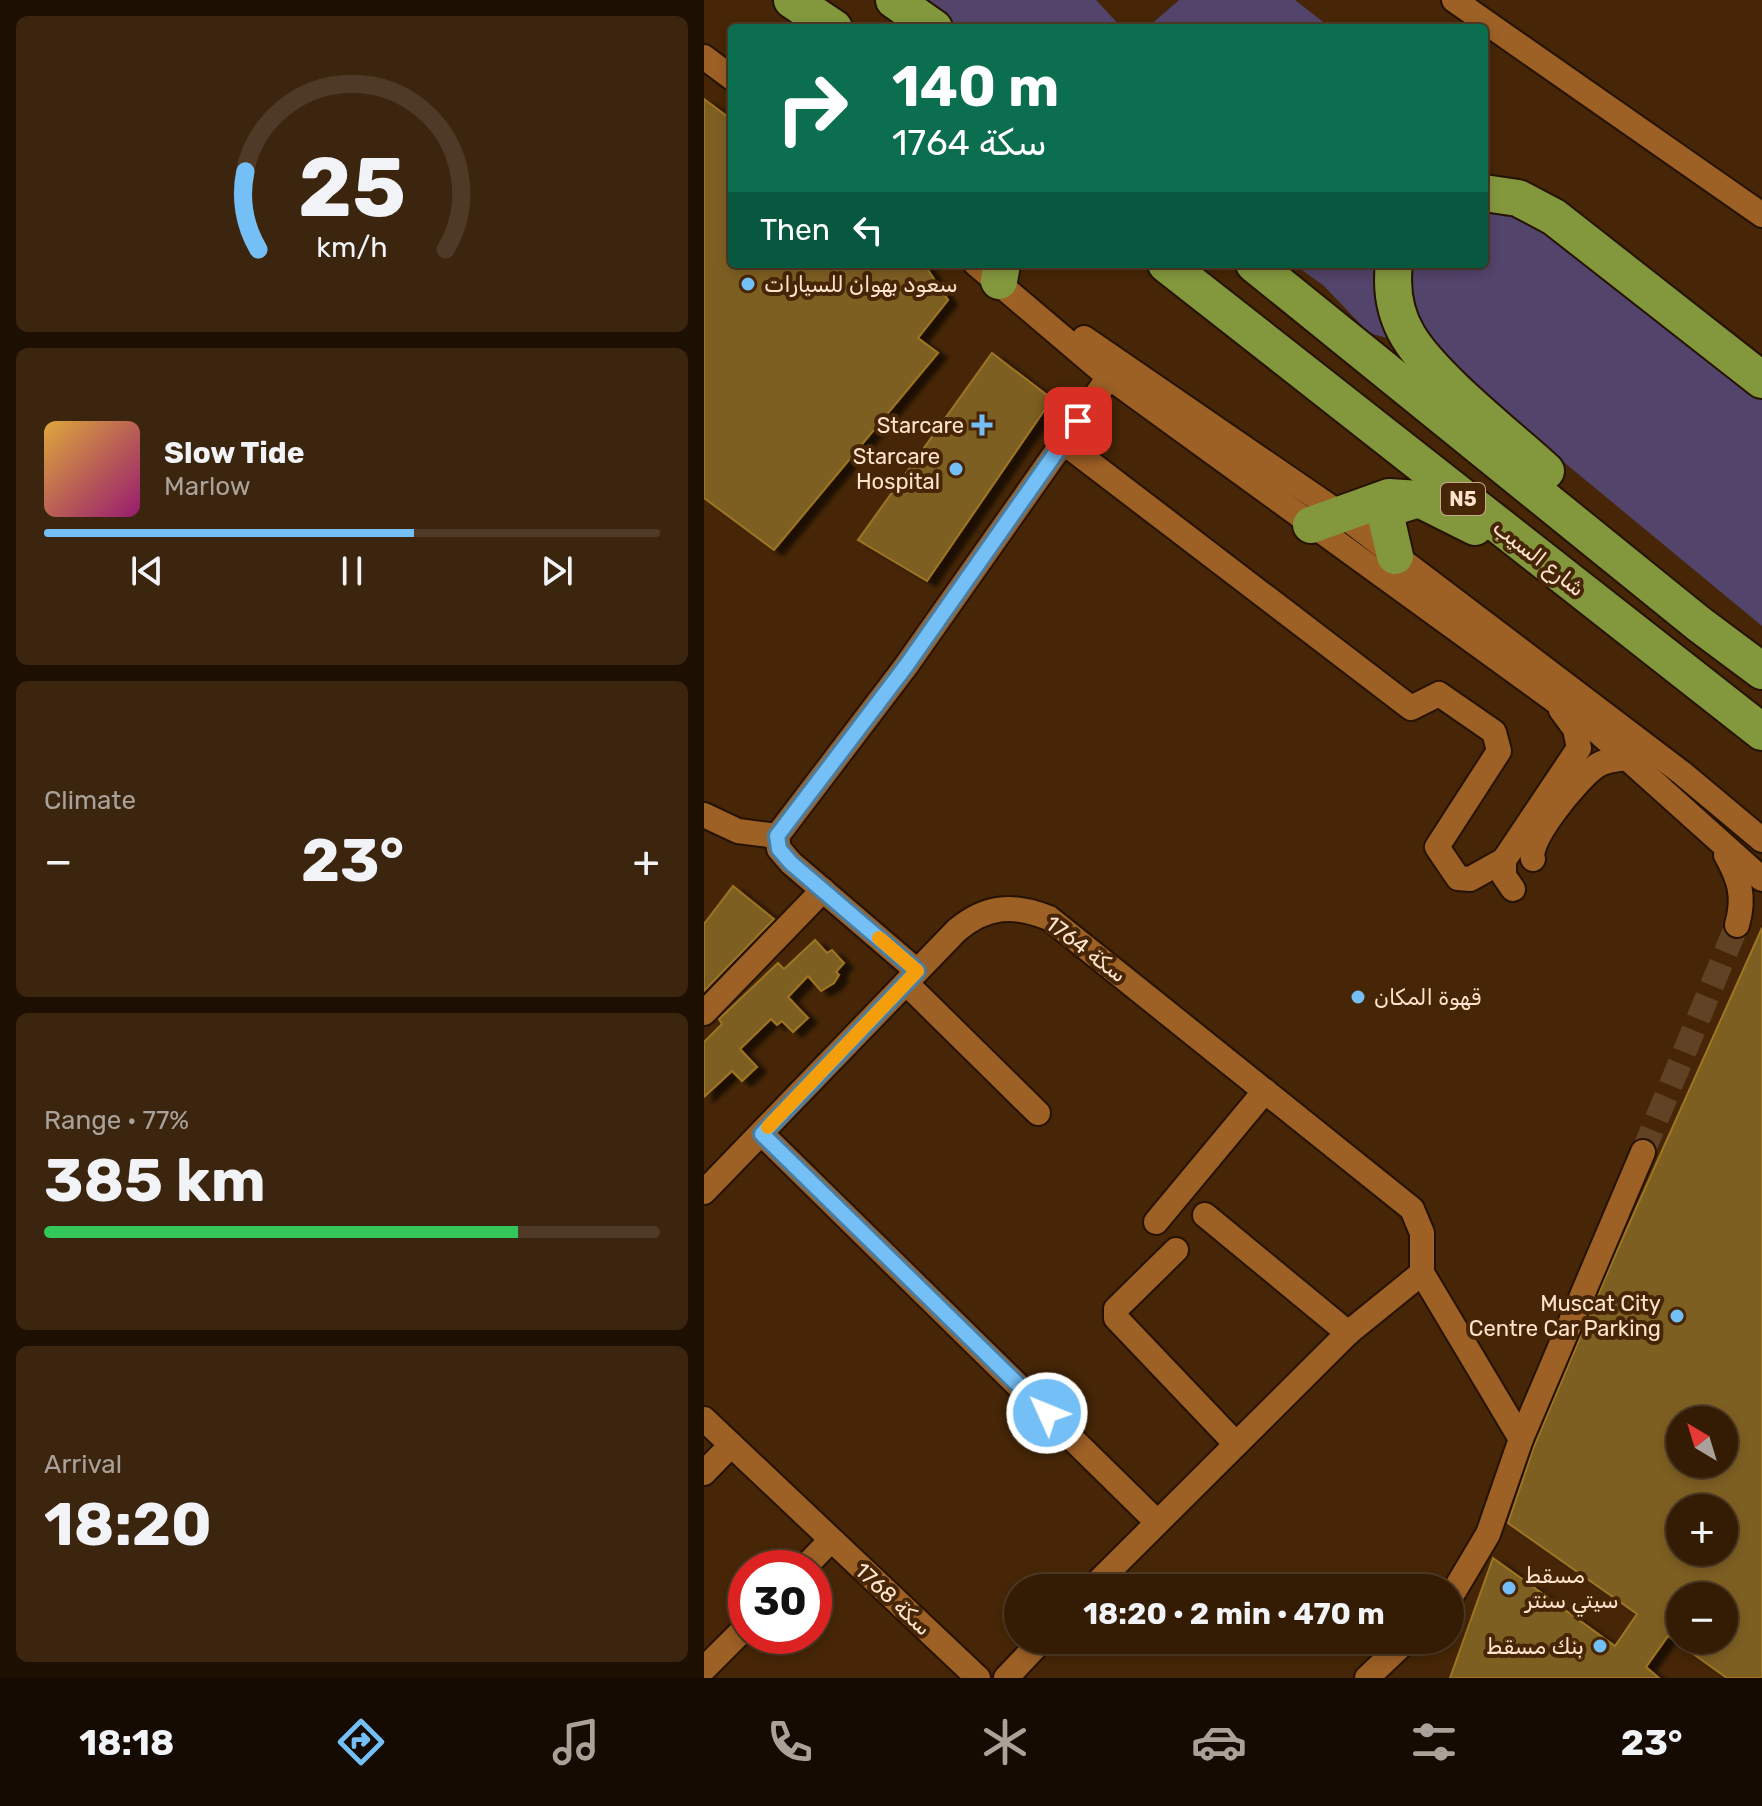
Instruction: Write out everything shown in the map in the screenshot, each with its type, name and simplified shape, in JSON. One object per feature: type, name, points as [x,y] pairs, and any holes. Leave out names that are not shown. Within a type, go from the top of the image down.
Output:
[{"type":"highway","points":[[792,0],[828,24]]},
{"type":"highway","points":[[894,0],[928,24]]},
{"type":"highway","points":[[1488,194],[1518,198],[1554,217],[1762,380]]},
{"type":"highway","name":"شارع السيب","points":[[1171,268],[1762,732]]},
{"type":"highway","name":"N5","points":[[1259,268],[1699,624],[1762,671]]},
{"type":"highway","points":[[1394,268],[1396,311],[1408,337],[1439,373],[1683,596],[1699,624]]},
{"type":"highway","points":[[1326,520],[1389,497],[1419,499],[1541,560]]},
{"type":"highway","points":[[1395,556],[1386,517],[1393,507],[1419,499]]},
{"type":"street","points":[[1459,1],[1762,215]]},
{"type":"street","points":[[704,57],[728,75]]},
{"type":"street","points":[[993,270],[1109,377],[1326,520],[1395,556],[1682,773],[1762,840]]},
{"type":"street","points":[[993,270],[1326,520],[1552,699],[1632,758],[1721,846],[1762,879]]},
{"type":"street","points":[[1038,1113],[912,977],[779,849],[777,836],[906,666],[1109,377]]},
{"type":"street","points":[[1063,442],[1411,708],[1439,694],[1494,732],[1499,751],[1437,847],[1458,878],[1470,879],[1504,860],[1579,748],[1575,729],[1552,699]]},
{"type":"street","points":[[1533,859],[1534,841],[1596,765],[1632,758]]},
{"type":"street","points":[[704,815],[738,831],[777,836]]},
{"type":"street","points":[[1721,846],[1739,879],[1742,896],[1737,923],[1762,893]]},
{"type":"street","points":[[1504,860],[1504,876],[1513,889]]},
{"type":"street","points":[[704,1013],[823,890]]},
{"type":"street","name":"سكة 1764","points":[[704,1192],[971,918],[989,910],[1027,909],[1049,918],[1412,1209],[1422,1233],[1422,1273]]},
{"type":"street","points":[[1156,1222],[1265,1091]]},
{"type":"street","points":[[762,1134],[1156,1521]]},
{"type":"street","points":[[1464,1574],[1488,1534],[1521,1439],[1640,1144]]},
{"type":"street","points":[[1205,1215],[1348,1333]]},
{"type":"street","points":[[1176,1250],[1116,1309],[1116,1318],[1236,1444]]},
{"type":"street","points":[[1105,1574],[1348,1333],[1422,1273],[1521,1439]]},
{"type":"street","name":"سكة 1768","points":[[704,1419],[978,1678]]},
{"type":"street","points":[[704,1473],[731,1445]]},
{"type":"street","points":[[821,1550],[830,1541]]},
{"type":"street","points":[[704,1669],[728,1645]]},
{"type":"street","points":[[1006,1678],[1029,1654]]},
{"type":"street","points":[[1367,1678],[1392,1654]]},
{"type":"shaded area","points":[[923,0],[1096,0],[1118,24],[956,24]]},
{"type":"shaded area","points":[[1179,0],[1295,0],[1326,24],[1152,24]]},
{"type":"shaded area","points":[[1488,209],[1520,214],[1762,394],[1762,626],[1462,378],[1416,325],[1407,268],[1488,268]]},
{"type":"shaded area","points":[[1299,268],[1374,268],[1374,294],[1387,338],[1369,333],[1323,285]]},
{"type":"building","points":[[704,99],[728,117],[728,268],[927,268],[948,300],[918,338],[938,353],[774,550],[704,498]]},
{"type":"building","name":"Starcare Hospital","points":[[992,353],[1052,399],[927,581],[858,540]]},
{"type":"building","points":[[733,886],[774,919],[704,991],[704,924]]},
{"type":"building","name":"Muscat City Centre Car Parking","points":[[1762,928],[1762,1678],[1727,1678],[1693,1654],[1738,1654],[1738,1582],[1666,1582],[1666,1639],[1646,1667],[1659,1678],[1450,1678],[1459,1654],[1464,1654],[1464,1639],[1493,1558],[1615,1646],[1637,1614],[1508,1523],[1535,1444],[1617,1251]]},
{"type":"building","points":[[815,940],[827,953],[832,950],[844,963],[836,972],[839,975],[834,983],[821,991],[808,976],[788,997],[808,1018],[793,1032],[782,1021],[777,1025],[771,1019],[740,1049],[757,1067],[742,1081],[732,1071],[704,1097],[704,1042],[722,1024],[719,1019],[778,963],[784,969]]},
{"type":"tunnel","points":[[1643,1152],[1737,925]]},
{"type":"slow traffic","points":[[768,1127],[917,971],[879,938]]},
{"type":"place","name":"سعود بهوان للسيارات","points":[[748,284]]},
{"type":"place","name":"Starcare","points":[[982,425]]},
{"type":"place","name":"Starcare Hospital","points":[[956,469]]},
{"type":"place","name":"قهوة المكان","points":[[1358,997]]},
{"type":"place","name":"Muscat City Centre Car Parking","points":[[1677,1316]]},
{"type":"place","name":"مسقط سيتي سنتر","points":[[1509,1588]]},
{"type":"place","name":"بنك مسقط","points":[[1600,1646]]},
{"type":"route","points":[[1047,1413],[762,1134],[917,971],[791,863],[779,849],[777,836],[906,666],[1078,421]]}]
